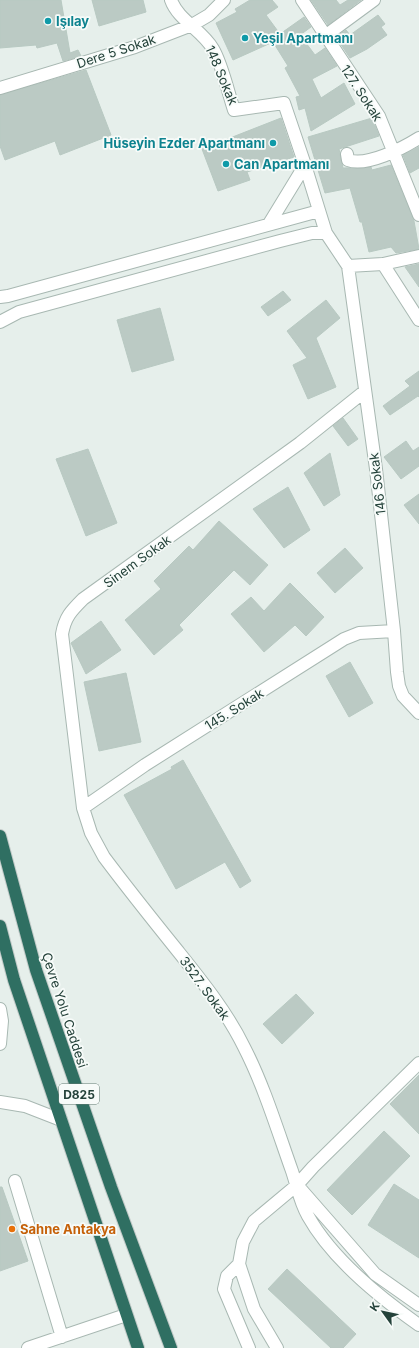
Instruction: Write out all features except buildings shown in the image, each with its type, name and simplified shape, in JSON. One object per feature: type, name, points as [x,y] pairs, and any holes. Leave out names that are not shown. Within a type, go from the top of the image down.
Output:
[{"type":"highway","name":"Çevre Yolu Caddesi","points":[[0,836],[36,970],[111,1187],[171,1348]]},
{"type":"highway","name":"D825","points":[[0,926],[14,980],[138,1348]]},
{"type":"street","name":"148 Sokak","points":[[171,0],[179,13],[205,38],[214,50],[234,110],[284,104],[326,233],[348,266]]},
{"type":"street","name":"Dere 5 Sokak","points":[[0,88],[135,47],[192,25],[209,15],[224,0]]},
{"type":"street","name":"127. Sokak","points":[[302,0],[324,36],[379,116],[419,216]]},
{"type":"street","points":[[324,36],[374,0]]},
{"type":"street","points":[[347,154],[348,160],[354,162],[368,160],[394,152],[419,138]]},
{"type":"street","points":[[269,224],[305,165]]},
{"type":"street","points":[[0,297],[319,211]]},
{"type":"street","points":[[0,322],[19,312],[280,241],[312,234],[326,233]]},
{"type":"street","points":[[348,266],[383,264],[419,256]]},
{"type":"street","points":[[383,264],[419,320]]},
{"type":"street","name":"146 Sokak","points":[[348,266],[366,392],[399,686],[407,700],[419,713]]},
{"type":"street","name":"Sinem Sokak","points":[[83,808],[62,634],[65,620],[73,608],[83,599],[300,443],[366,392]]},
{"type":"street","name":"145. Sokak","points":[[83,808],[145,765],[344,639],[359,633],[394,631]]},
{"type":"street","points":[[407,700],[419,698]]},
{"type":"street","name":"3527. Sokak","points":[[83,808],[91,832],[104,857],[198,977],[244,1046],[297,1186],[304,1209],[321,1236],[361,1280],[419,1325]]},
{"type":"street","points":[[0,1009],[2,1021],[0,1044]]},
{"type":"street","points":[[277,1348],[254,1308],[239,1264],[243,1242],[254,1221],[297,1186],[313,1167],[419,1063]]},
{"type":"street","points":[[0,1102],[25,1106],[61,1120]]},
{"type":"street","points":[[14,1181],[62,1337]]},
{"type":"street","name":"3527. Sokak","points":[[297,1186],[375,1274],[419,1306]]},
{"type":"street","points":[[239,1264],[227,1276],[224,1289],[249,1348]]},
{"type":"street","points":[[28,1348],[126,1315]]},
{"type":"place","name":"Işılay","points":[[48,21]]},
{"type":"place","name":"Yeşil Apartmanı","points":[[245,38]]},
{"type":"place","name":"Hüseyin Ezder Apartmanı","points":[[273,143]]},
{"type":"place","name":"Can Apartmanı","points":[[226,164]]},
{"type":"place","name":"Sahne Antakya","points":[[12,1229]]}]
